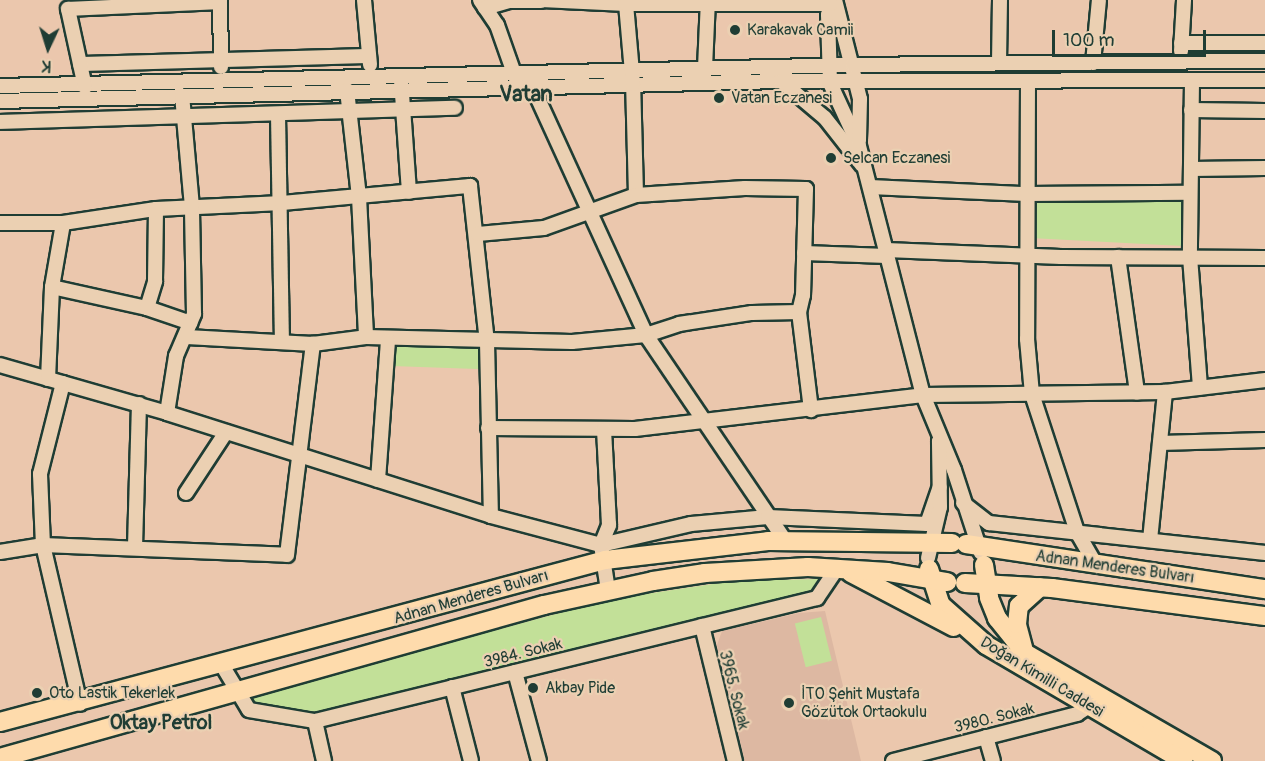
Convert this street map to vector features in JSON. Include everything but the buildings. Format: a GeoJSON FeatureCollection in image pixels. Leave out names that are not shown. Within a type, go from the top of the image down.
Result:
{"type":"FeatureCollection","features":[{"type":"Feature","properties":{"kind":"main road","name":"Adnan Menderes Bulvarı"},"geometry":{"type":"LineString","coordinates":[[0,723],[80,704],[222,665],[602,553],[785,540],[957,562],[1040,587],[1265,616]]}},
{"type":"Feature","properties":{"kind":"main road","name":"Adnan Menderes Bulvarı"},"geometry":{"type":"LineString","coordinates":[[0,758],[52,741],[235,690],[608,590],[705,573],[957,562],[1096,565],[1265,589]]}},
{"type":"Feature","properties":{"kind":"main road","name":"Doğan Kimilli Caddesi"},"geometry":{"type":"LineString","coordinates":[[957,562],[941,605],[986,645],[1212,761]]}},
{"type":"Feature","properties":{"kind":"main road","name":"Doğan Kimilli Caddesi"},"geometry":{"type":"LineString","coordinates":[[957,562],[1000,625],[1025,653],[1184,761]]}},
{"type":"Feature","properties":{"kind":"main road"},"geometry":{"type":"LineString","coordinates":[[838,567],[986,645]]}},
{"type":"Feature","properties":{"kind":"main road"},"geometry":{"type":"LineString","coordinates":[[1025,653],[1017,624],[1019,606],[1040,587]]}},
{"type":"Feature","properties":{"kind":"main road"},"geometry":{"type":"LineString","coordinates":[[30,761],[52,741]]}},
{"type":"Feature","properties":{"kind":"street"},"geometry":{"type":"LineString","coordinates":[[364,0],[372,76]]}},
{"type":"Feature","properties":{"kind":"street"},"geometry":{"type":"LineString","coordinates":[[785,540],[646,335],[497,25],[482,4],[541,0],[832,1]]}},
{"type":"Feature","properties":{"kind":"street"},"geometry":{"type":"LineString","coordinates":[[999,63],[1000,0]]}},
{"type":"Feature","properties":{"kind":"street"},"geometry":{"type":"LineString","coordinates":[[1093,63],[1099,0]]}},
{"type":"Feature","properties":{"kind":"street"},"geometry":{"type":"LineString","coordinates":[[1180,62],[1184,0]]}},
{"type":"Feature","properties":{"kind":"street"},"geometry":{"type":"LineString","coordinates":[[85,87],[67,4],[220,1],[221,79]]}},
{"type":"Feature","properties":{"kind":"street"},"geometry":{"type":"LineString","coordinates":[[705,68],[708,1]]}},
{"type":"Feature","properties":{"kind":"street"},"geometry":{"type":"LineString","coordinates":[[832,1],[857,81],[859,146]]}},
{"type":"Feature","properties":{"kind":"street"},"geometry":{"type":"LineString","coordinates":[[832,1],[828,67],[830,83],[859,146],[923,395],[963,503],[957,562]]}},
{"type":"Feature","properties":{"kind":"street"},"geometry":{"type":"LineString","coordinates":[[625,2],[632,77],[636,195]]}},
{"type":"Feature","properties":{"kind":"street"},"geometry":{"type":"LineString","coordinates":[[1181,43],[1265,43]]}},
{"type":"Feature","properties":{"kind":"street"},"geometry":{"type":"LineString","coordinates":[[80,64],[369,56]]}},
{"type":"Feature","properties":{"kind":"street"},"geometry":{"type":"LineString","coordinates":[[632,77],[705,68],[999,63],[1265,62]]}},
{"type":"Feature","properties":{"kind":"street"},"geometry":{"type":"LineString","coordinates":[[0,86],[85,87],[221,79],[372,76],[401,82]]}},
{"type":"Feature","properties":{"kind":"street"},"geometry":{"type":"LineString","coordinates":[[0,101],[347,90],[401,82],[632,77],[830,83],[857,81],[1265,80]]}},
{"type":"Feature","properties":{"kind":"street"},"geometry":{"type":"LineString","coordinates":[[781,81],[825,118],[865,169]]}},
{"type":"Feature","properties":{"kind":"street"},"geometry":{"type":"LineString","coordinates":[[1028,81],[1026,339],[1032,394],[1077,532],[1096,565]]}},
{"type":"Feature","properties":{"kind":"street"},"geometry":{"type":"LineString","coordinates":[[1191,81],[1190,257],[1200,388]]}},
{"type":"Feature","properties":{"kind":"street"},"geometry":{"type":"LineString","coordinates":[[401,82],[409,192]]}},
{"type":"Feature","properties":{"kind":"street"},"geometry":{"type":"LineString","coordinates":[[347,90],[359,197],[366,338]]}},
{"type":"Feature","properties":{"kind":"street"},"geometry":{"type":"LineString","coordinates":[[168,413],[176,356],[187,337],[191,323],[192,207],[182,95]]}},
{"type":"Feature","properties":{"kind":"street"},"geometry":{"type":"LineString","coordinates":[[0,122],[184,119],[455,108]]}},
{"type":"Feature","properties":{"kind":"street"},"geometry":{"type":"LineString","coordinates":[[1191,110],[1265,111]]}},
{"type":"Feature","properties":{"kind":"street"},"geometry":{"type":"LineString","coordinates":[[278,115],[282,203],[282,342]]}},
{"type":"Feature","properties":{"kind":"street"},"geometry":{"type":"LineString","coordinates":[[1191,169],[1265,168]]}},
{"type":"Feature","properties":{"kind":"street"},"geometry":{"type":"LineString","coordinates":[[0,223],[63,222],[156,209],[282,203],[470,186],[478,234],[487,342],[491,516]]}},
{"type":"Feature","properties":{"kind":"street"},"geometry":{"type":"LineString","coordinates":[[870,187],[1027,194],[1190,193]]}},
{"type":"Feature","properties":{"kind":"street"},"geometry":{"type":"LineString","coordinates":[[478,234],[544,228],[636,195],[745,188],[806,189],[799,312],[811,410]]}},
{"type":"Feature","properties":{"kind":"street"},"geometry":{"type":"LineString","coordinates":[[147,308],[155,280],[156,209]]}},
{"type":"Feature","properties":{"kind":"street"},"geometry":{"type":"LineString","coordinates":[[48,379],[52,287],[63,222]]}},
{"type":"Feature","properties":{"kind":"street"},"geometry":{"type":"LineString","coordinates":[[804,254],[1265,258]]}},
{"type":"Feature","properties":{"kind":"street"},"geometry":{"type":"LineString","coordinates":[[1118,257],[1137,393]]}},
{"type":"Feature","properties":{"kind":"street"},"geometry":{"type":"LineString","coordinates":[[52,287],[147,308],[191,323]]}},
{"type":"Feature","properties":{"kind":"street"},"geometry":{"type":"LineString","coordinates":[[187,337],[313,344],[366,338],[388,341],[572,342],[646,335],[679,324],[752,313],[799,312]]}},
{"type":"Feature","properties":{"kind":"street"},"geometry":{"type":"LineString","coordinates":[[378,480],[388,341]]}},
{"type":"Feature","properties":{"kind":"street"},"geometry":{"type":"LineString","coordinates":[[0,552],[43,545],[287,555],[313,344]]}},
{"type":"Feature","properties":{"kind":"street"},"geometry":{"type":"LineString","coordinates":[[0,365],[168,413],[602,553],[691,524],[768,517],[927,524],[940,487]]}},
{"type":"Feature","properties":{"kind":"street"},"geometry":{"type":"LineString","coordinates":[[488,428],[604,430],[811,410],[923,395],[1165,392],[1265,380]]}},
{"type":"Feature","properties":{"kind":"street"},"geometry":{"type":"LineString","coordinates":[[63,383],[40,474],[43,545],[80,704]]}},
{"type":"Feature","properties":{"kind":"street"},"geometry":{"type":"LineString","coordinates":[[1150,540],[1165,392]]}},
{"type":"Feature","properties":{"kind":"street"},"geometry":{"type":"LineString","coordinates":[[135,547],[139,405]]}},
{"type":"Feature","properties":{"kind":"street"},"geometry":{"type":"LineString","coordinates":[[604,430],[609,525],[602,553],[608,590]]}},
{"type":"Feature","properties":{"kind":"street"},"geometry":{"type":"LineString","coordinates":[[186,493],[226,432]]}},
{"type":"Feature","properties":{"kind":"street"},"geometry":{"type":"LineString","coordinates":[[939,436],[940,487],[957,562]]}},
{"type":"Feature","properties":{"kind":"street"},"geometry":{"type":"LineString","coordinates":[[1160,443],[1265,440]]}},
{"type":"Feature","properties":{"kind":"street"},"geometry":{"type":"LineString","coordinates":[[963,503],[989,523],[1265,554]]}},
{"type":"Feature","properties":{"kind":"street","name":"3984. Sokak"},"geometry":{"type":"LineString","coordinates":[[222,665],[249,710],[315,721],[821,597],[838,567]]}},
{"type":"Feature","properties":{"kind":"street","name":"3965. Sokak"},"geometry":{"type":"LineString","coordinates":[[702,626],[735,761]]}},
{"type":"Feature","properties":{"kind":"street"},"geometry":{"type":"LineString","coordinates":[[515,672],[539,761]]}},
{"type":"Feature","properties":{"kind":"street"},"geometry":{"type":"LineString","coordinates":[[452,687],[471,761]]}},
{"type":"Feature","properties":{"kind":"street","name":"3980. Sokak"},"geometry":{"type":"LineString","coordinates":[[893,761],[986,737],[1095,702]]}},
{"type":"Feature","properties":{"kind":"street"},"geometry":{"type":"LineString","coordinates":[[315,721],[324,761]]}},
{"type":"Feature","properties":{"kind":"street"},"geometry":{"type":"LineString","coordinates":[[986,737],[993,761]]}},
{"type":"Feature","properties":{"kind":"shaded area","name":"İTO Şehit Mustafa Gözütok Ortaokulu"},"geometry":{"type":"Polygon","coordinates":[[[825,611],[861,761],[745,761],[717,645],[722,631],[799,613],[825,611]]]}},
{"type":"Feature","properties":{"kind":"green space"},"geometry":{"type":"Polygon","coordinates":[[[1037,193],[1185,201],[1183,246],[1035,238],[1037,193]]]}},
{"type":"Feature","properties":{"kind":"green space"},"geometry":{"type":"Polygon","coordinates":[[[393,345],[485,348],[484,369],[392,366],[393,345]]]}},
{"type":"Feature","properties":{"kind":"green space"},"geometry":{"type":"Polygon","coordinates":[[[820,579],[815,592],[314,712],[257,704],[249,696],[612,599],[733,581],[820,579]]]}},
{"type":"Feature","properties":{"kind":"green space"},"geometry":{"type":"Polygon","coordinates":[[[821,617],[832,661],[806,667],[795,624],[821,617]]]}},
{"type":"Feature","properties":{"kind":"place","name":"Karakavak Camii"},"geometry":{"type":"Point","coordinates":[735,30]}},
{"type":"Feature","properties":{"kind":"place","name":"Vatan Eczanesi"},"geometry":{"type":"Point","coordinates":[719,98]}},
{"type":"Feature","properties":{"kind":"place","name":"Selcan Eczanesi"},"geometry":{"type":"Point","coordinates":[831,158]}},
{"type":"Feature","properties":{"kind":"place","name":"Akbay Pide"},"geometry":{"type":"Point","coordinates":[533,688]}},
{"type":"Feature","properties":{"kind":"place","name":"Oto Lastik Tekerlek"},"geometry":{"type":"Point","coordinates":[37,693]}},
{"type":"Feature","properties":{"kind":"place","name":"İTO Şehit Mustafa Gözütok Ortaokulu"},"geometry":{"type":"Point","coordinates":[789,703]}},
{"type":"Feature","properties":{"kind":"district","name":"Vatan"},"geometry":{"type":"Point","coordinates":[526,95]}},
{"type":"Feature","properties":{"kind":"district","name":"Oktay Petrol"},"geometry":{"type":"Point","coordinates":[161,722]}}]}
